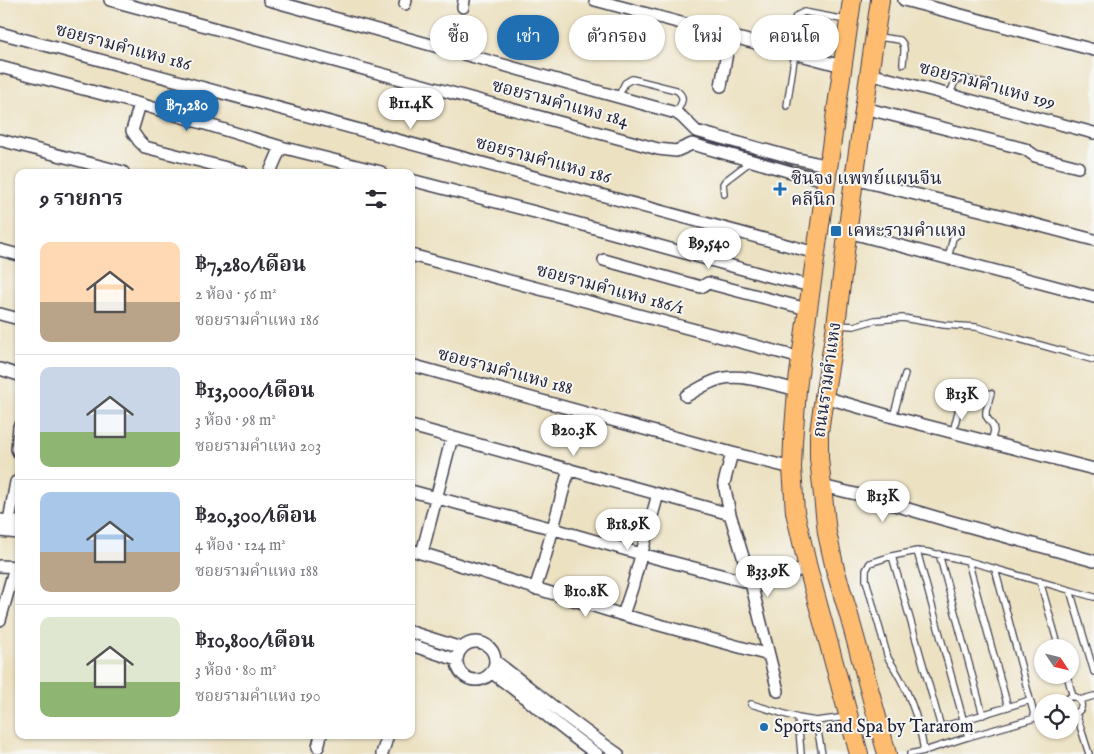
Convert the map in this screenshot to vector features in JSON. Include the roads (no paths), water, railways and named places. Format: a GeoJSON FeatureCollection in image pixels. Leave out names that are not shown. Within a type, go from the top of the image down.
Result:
{"type":"FeatureCollection","features":[{"type":"Feature","properties":{"kind":"main road","name":"ถนนรามคำแหง"},"geometry":{"type":"LineString","coordinates":[[852,0],[801,358],[792,468],[795,512],[808,568],[858,754]]}},
{"type":"Feature","properties":{"kind":"main road","name":"ถนนรามคำแหง"},"geometry":{"type":"LineString","coordinates":[[880,0],[854,179],[836,325],[819,432],[819,458],[827,533],[835,569],[887,754]]}},
{"type":"Feature","properties":{"kind":"street","name":"ซอยรามคำแหง 184"},"geometry":{"type":"LineString","coordinates":[[110,0],[658,149],[676,151],[692,144]]}},
{"type":"Feature","properties":{"kind":"street","name":"ซอยรามคำแหง 184"},"geometry":{"type":"LineString","coordinates":[[269,0],[676,113],[696,131],[759,148],[828,173]]}},
{"type":"Feature","properties":{"kind":"street"},"geometry":{"type":"LineString","coordinates":[[595,0],[675,21]]}},
{"type":"Feature","properties":{"kind":"street"},"geometry":{"type":"LineString","coordinates":[[908,1],[1094,50]]}},
{"type":"Feature","properties":{"kind":"street","name":"ซอยรามคำแหง 186"},"geometry":{"type":"LineString","coordinates":[[0,33],[816,253]]}},
{"type":"Feature","properties":{"kind":"street"},"geometry":{"type":"LineString","coordinates":[[721,86],[726,60]]}},
{"type":"Feature","properties":{"kind":"street"},"geometry":{"type":"LineString","coordinates":[[820,60],[842,66]]}},
{"type":"Feature","properties":{"kind":"street"},"geometry":{"type":"LineString","coordinates":[[0,67],[140,104],[281,147],[368,169]]}},
{"type":"Feature","properties":{"kind":"street","name":"ซอยรามคำแหง 199"},"geometry":{"type":"LineString","coordinates":[[870,74],[1094,133]]}},
{"type":"Feature","properties":{"kind":"street"},"geometry":{"type":"LineString","coordinates":[[140,104],[132,131],[145,147],[230,169]]}},
{"type":"Feature","properties":{"kind":"street"},"geometry":{"type":"LineString","coordinates":[[864,108],[1025,149],[1035,156],[1078,167]]}},
{"type":"Feature","properties":{"kind":"street"},"geometry":{"type":"LineString","coordinates":[[696,131],[692,144],[753,162],[828,173]]}},
{"type":"Feature","properties":{"kind":"street"},"geometry":{"type":"LineString","coordinates":[[0,140],[111,169]]}},
{"type":"Feature","properties":{"kind":"street"},"geometry":{"type":"LineString","coordinates":[[271,169],[281,147]]}},
{"type":"Feature","properties":{"kind":"street"},"geometry":{"type":"LineString","coordinates":[[753,162],[759,148]]}},
{"type":"Feature","properties":{"kind":"street"},"geometry":{"type":"LineString","coordinates":[[854,179],[975,208],[1094,240]]}},
{"type":"Feature","properties":{"kind":"street"},"geometry":{"type":"LineString","coordinates":[[415,181],[811,286]]}},
{"type":"Feature","properties":{"kind":"street"},"geometry":{"type":"LineString","coordinates":[[848,232],[1094,297]]}},
{"type":"Feature","properties":{"kind":"street"},"geometry":{"type":"LineString","coordinates":[[0,250],[15,254]]}},
{"type":"Feature","properties":{"kind":"street","name":"ซอยรามคำแหง 186/1"},"geometry":{"type":"LineString","coordinates":[[415,256],[801,358]]}},
{"type":"Feature","properties":{"kind":"street"},"geometry":{"type":"LineString","coordinates":[[604,260],[701,287],[708,283],[808,309]]}},
{"type":"Feature","properties":{"kind":"street"},"geometry":{"type":"LineString","coordinates":[[0,314],[15,318]]}},
{"type":"Feature","properties":{"kind":"street","name":"ซอยรามคำแหง 188"},"geometry":{"type":"LineString","coordinates":[[415,366],[792,468]]}},
{"type":"Feature","properties":{"kind":"street"},"geometry":{"type":"LineString","coordinates":[[0,370],[15,374]]}},
{"type":"Feature","properties":{"kind":"street"},"geometry":{"type":"LineString","coordinates":[[686,396],[721,379],[734,378],[750,379],[797,390]]}},
{"type":"Feature","properties":{"kind":"street"},"geometry":{"type":"LineString","coordinates":[[824,397],[893,417],[1094,469]]}},
{"type":"Feature","properties":{"kind":"street"},"geometry":{"type":"LineString","coordinates":[[415,427],[730,514]]}},
{"type":"Feature","properties":{"kind":"street"},"geometry":{"type":"LineString","coordinates":[[452,437],[436,498],[417,551],[623,615],[769,656]]}},
{"type":"Feature","properties":{"kind":"street"},"geometry":{"type":"LineString","coordinates":[[732,453],[724,486],[778,691]]}},
{"type":"Feature","properties":{"kind":"street"},"geometry":{"type":"LineString","coordinates":[[535,588],[554,529],[569,469]]}},
{"type":"Feature","properties":{"kind":"street"},"geometry":{"type":"LineString","coordinates":[[9,521],[15,488]]}},
{"type":"Feature","properties":{"kind":"street"},"geometry":{"type":"LineString","coordinates":[[822,490],[942,519],[1094,561]]}},
{"type":"Feature","properties":{"kind":"street"},"geometry":{"type":"LineString","coordinates":[[415,493],[751,583],[808,568]]}},
{"type":"Feature","properties":{"kind":"street"},"geometry":{"type":"LineString","coordinates":[[623,615],[658,494]]}},
{"type":"Feature","properties":{"kind":"street"},"geometry":{"type":"LineString","coordinates":[[864,500],[950,529]]}},
{"type":"Feature","properties":{"kind":"street"},"geometry":{"type":"LineString","coordinates":[[0,531],[15,533]]}},
{"type":"Feature","properties":{"kind":"street"},"geometry":{"type":"LineString","coordinates":[[0,566],[15,567]]}},
{"type":"Feature","properties":{"kind":"street"},"geometry":{"type":"LineString","coordinates":[[0,620],[15,573]]}},
{"type":"Feature","properties":{"kind":"street"},"geometry":{"type":"LineString","coordinates":[[415,633],[461,648]]}},
{"type":"Feature","properties":{"kind":"street"},"geometry":{"type":"LineString","coordinates":[[477,641],[483,642],[492,650],[495,666],[492,673],[484,678],[479,680],[470,679],[462,674],[457,665],[457,660],[458,654],[465,644],[477,641]]}},
{"type":"Feature","properties":{"kind":"street"},"geometry":{"type":"LineString","coordinates":[[415,649],[457,660]]}},
{"type":"Feature","properties":{"kind":"street"},"geometry":{"type":"LineString","coordinates":[[495,661],[540,694],[559,718],[596,754]]}},
{"type":"Feature","properties":{"kind":"street"},"geometry":{"type":"LineString","coordinates":[[492,673],[525,697],[618,754]]}},
{"type":"Feature","properties":{"kind":"street"},"geometry":{"type":"LineString","coordinates":[[318,747],[320,739]]}},
{"type":"Feature","properties":{"kind":"street"},"geometry":{"type":"LineString","coordinates":[[382,754],[387,739]]}},
{"type":"Feature","properties":{"kind":"lane"},"geometry":{"type":"LineString","coordinates":[[845,42],[800,36],[792,30],[792,23],[796,16],[804,12],[848,20]]}},
{"type":"Feature","properties":{"kind":"lane"},"geometry":{"type":"LineString","coordinates":[[875,36],[903,42],[902,64]]}},
{"type":"Feature","properties":{"kind":"lane"},"geometry":{"type":"LineString","coordinates":[[787,106],[794,60]]}},
{"type":"Feature","properties":{"kind":"lane"},"geometry":{"type":"LineString","coordinates":[[950,94],[955,81],[962,78],[986,84]]}},
{"type":"Feature","properties":{"kind":"lane"},"geometry":{"type":"LineString","coordinates":[[618,97],[625,83],[632,79],[676,90],[682,95],[682,100],[676,113]]}},
{"type":"Feature","properties":{"kind":"lane"},"geometry":{"type":"LineString","coordinates":[[724,194],[723,184],[753,162]]}},
{"type":"Feature","properties":{"kind":"lane"},"geometry":{"type":"LineString","coordinates":[[948,258],[953,238],[962,231]]}},
{"type":"Feature","properties":{"kind":"lane"},"geometry":{"type":"LineString","coordinates":[[836,325],[854,326],[875,320],[903,318],[944,325],[976,327],[1094,360]]}},
{"type":"Feature","properties":{"kind":"lane"},"geometry":{"type":"LineString","coordinates":[[893,417],[905,374]]}},
{"type":"Feature","properties":{"kind":"lane"},"geometry":{"type":"LineString","coordinates":[[991,393],[986,416],[994,431],[991,442]]}},
{"type":"Feature","properties":{"kind":"lane"},"geometry":{"type":"LineString","coordinates":[[953,432],[959,408]]}},
{"type":"Feature","properties":{"kind":"lane"},"geometry":{"type":"LineString","coordinates":[[917,551],[968,737]]}},
{"type":"Feature","properties":{"kind":"lane"},"geometry":{"type":"LineString","coordinates":[[924,751],[922,733],[907,694],[895,668],[888,658],[866,580],[866,570],[870,564],[892,556],[917,551],[939,554],[1094,597]]}},
{"type":"Feature","properties":{"kind":"lane"},"geometry":{"type":"LineString","coordinates":[[939,554],[983,715]]}},
{"type":"Feature","properties":{"kind":"lane"},"geometry":{"type":"LineString","coordinates":[[892,556],[940,727]]}},
{"type":"Feature","properties":{"kind":"lane"},"geometry":{"type":"LineString","coordinates":[[968,561],[1008,708]]}},
{"type":"Feature","properties":{"kind":"lane"},"geometry":{"type":"LineString","coordinates":[[995,569],[1034,714]]}},
{"type":"Feature","properties":{"kind":"lane"},"geometry":{"type":"LineString","coordinates":[[1040,581],[1056,639]]}},
{"type":"Feature","properties":{"kind":"lane"},"geometry":{"type":"LineString","coordinates":[[1070,590],[1094,672]]}},
{"type":"Feature","properties":{"kind":"lane"},"geometry":{"type":"LineString","coordinates":[[1079,709],[1081,708],[1080,700],[1094,696]]}},
{"type":"Feature","properties":{"kind":"lane"},"geometry":{"type":"LineString","coordinates":[[922,733],[1030,700]]}},
{"type":"Feature","properties":{"kind":"lane"},"geometry":{"type":"LineString","coordinates":[[751,704],[798,718],[816,721],[848,717]]}},
{"type":"Feature","properties":{"kind":"lane"},"geometry":{"type":"LineString","coordinates":[[798,718],[801,754]]}},
{"type":"Feature","properties":{"kind":"lane"},"geometry":{"type":"LineString","coordinates":[[910,754],[1034,718]]}},
{"type":"Feature","properties":{"kind":"lane"},"geometry":{"type":"LineString","coordinates":[[816,721],[822,754]]}},
{"type":"Feature","properties":{"kind":"lane"},"geometry":{"type":"LineString","coordinates":[[1079,728],[1089,754]]}},
{"type":"Feature","properties":{"kind":"lane"},"geometry":{"type":"LineString","coordinates":[[940,746],[942,754]]}},
{"type":"Feature","properties":{"kind":"place","name":"ซินจง แพทย์แผนจีน คลีนิก"},"geometry":{"type":"Point","coordinates":[780,189]}},
{"type":"Feature","properties":{"kind":"place","name":"เคหะรามคำแหง"},"geometry":{"type":"Point","coordinates":[836,231]}},
{"type":"Feature","properties":{"kind":"place","name":"Sports and Spa by Tararom"},"geometry":{"type":"Point","coordinates":[764,727]}}]}
